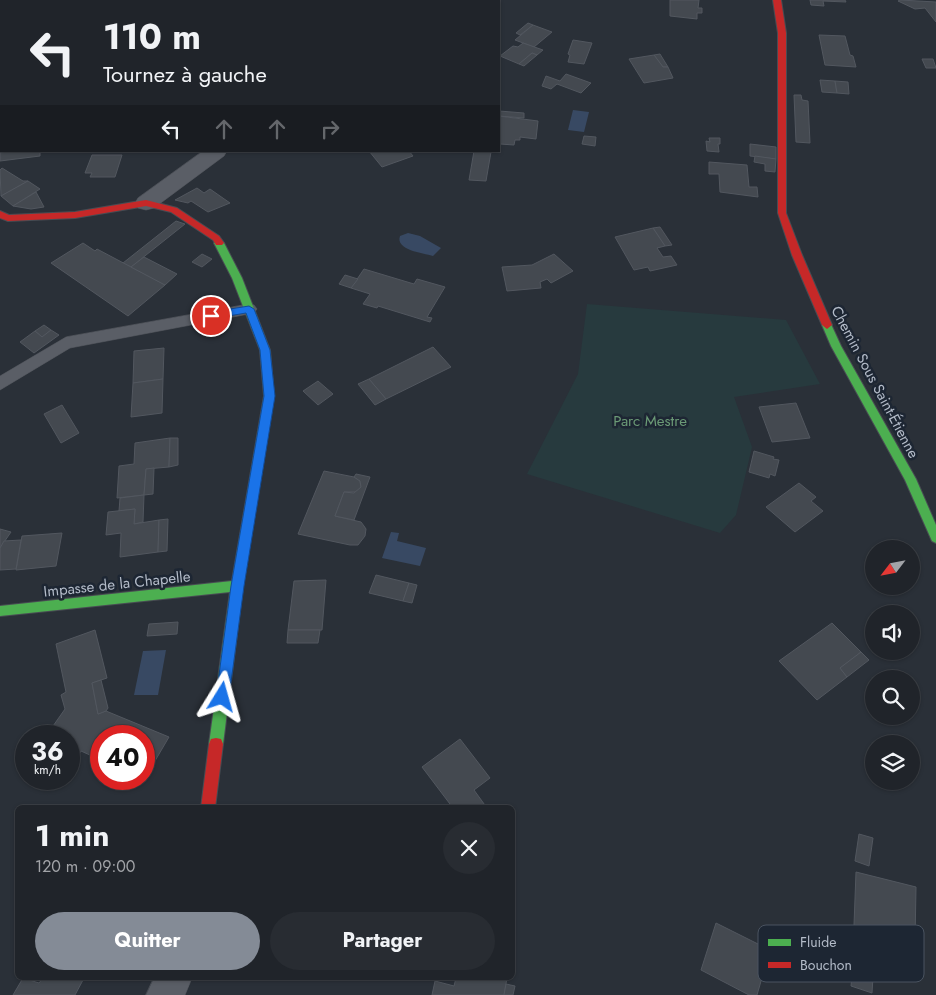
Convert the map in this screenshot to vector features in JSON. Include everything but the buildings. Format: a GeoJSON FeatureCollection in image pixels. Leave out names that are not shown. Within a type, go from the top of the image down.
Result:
{"type":"FeatureCollection","features":[{"type":"Feature","properties":{"kind":"street","name":"Chemin Sous Saint-Étienne"},"geometry":{"type":"LineString","coordinates":[[777,0],[782,33],[782,213],[797,256],[836,346],[910,479],[936,538]]}},
{"type":"Feature","properties":{"kind":"street"},"geometry":{"type":"LineString","coordinates":[[146,203],[216,152]]}},
{"type":"Feature","properties":{"kind":"street"},"geometry":{"type":"LineString","coordinates":[[0,214],[8,218],[75,214],[146,203],[174,210],[216,238],[237,278],[265,350],[269,396],[238,586],[208,805]]}},
{"type":"Feature","properties":{"kind":"street","name":"Impasse de la Chapelle"},"geometry":{"type":"LineString","coordinates":[[0,611],[238,586]]}},
{"type":"Feature","properties":{"kind":"street"},"geometry":{"type":"LineString","coordinates":[[165,995],[173,980]]}},
{"type":"Feature","properties":{"kind":"lane"},"geometry":{"type":"LineString","coordinates":[[0,384],[66,343],[249,309]]}},
{"type":"Feature","properties":{"kind":"green space","name":"Parc Mestre"},"geometry":{"type":"Polygon","coordinates":[[[587,304],[786,320],[820,384],[734,397],[752,447],[736,515],[720,533],[527,474],[578,374],[587,304]]]}},
{"type":"Feature","properties":{"kind":"water"},"geometry":{"type":"Polygon","coordinates":[[[573,110],[589,112],[584,132],[568,130],[573,110]]]}},
{"type":"Feature","properties":{"kind":"water"},"geometry":{"type":"Polygon","coordinates":[[[408,233],[420,236],[441,248],[433,256],[406,248],[400,241],[400,236],[408,233]]]}},
{"type":"Feature","properties":{"kind":"water"},"geometry":{"type":"Polygon","coordinates":[[[391,532],[399,533],[397,541],[426,548],[420,566],[382,558],[391,532]]]}},
{"type":"Feature","properties":{"kind":"water"},"geometry":{"type":"Polygon","coordinates":[[[166,650],[158,695],[134,695],[143,651],[166,650]]]}},
{"type":"Feature","properties":{"kind":"traffic: fast"},"geometry":{"type":"LineString","coordinates":[[216,744],[237,586],[269,396],[265,350],[237,278],[219,243]]}},
{"type":"Feature","properties":{"kind":"traffic: fast"},"geometry":{"type":"LineString","coordinates":[[827,325],[836,346],[910,479],[936,538]]}},
{"type":"Feature","properties":{"kind":"traffic: fast"},"geometry":{"type":"LineString","coordinates":[[0,611],[237,586]]}},
{"type":"Feature","properties":{"kind":"traffic: jam"},"geometry":{"type":"LineString","coordinates":[[777,0],[782,33],[782,213],[797,255],[827,325]]}},
{"type":"Feature","properties":{"kind":"traffic: jam"},"geometry":{"type":"LineString","coordinates":[[0,214],[8,218],[75,215],[146,203],[174,210],[216,238],[219,243]]}},
{"type":"Feature","properties":{"kind":"traffic: jam"},"geometry":{"type":"LineString","coordinates":[[208,805],[216,744]]}},
{"type":"Feature","properties":{"kind":"route"},"geometry":{"type":"LineString","coordinates":[[211,316],[249,309],[265,350],[269,396],[222,697]]}}]}
